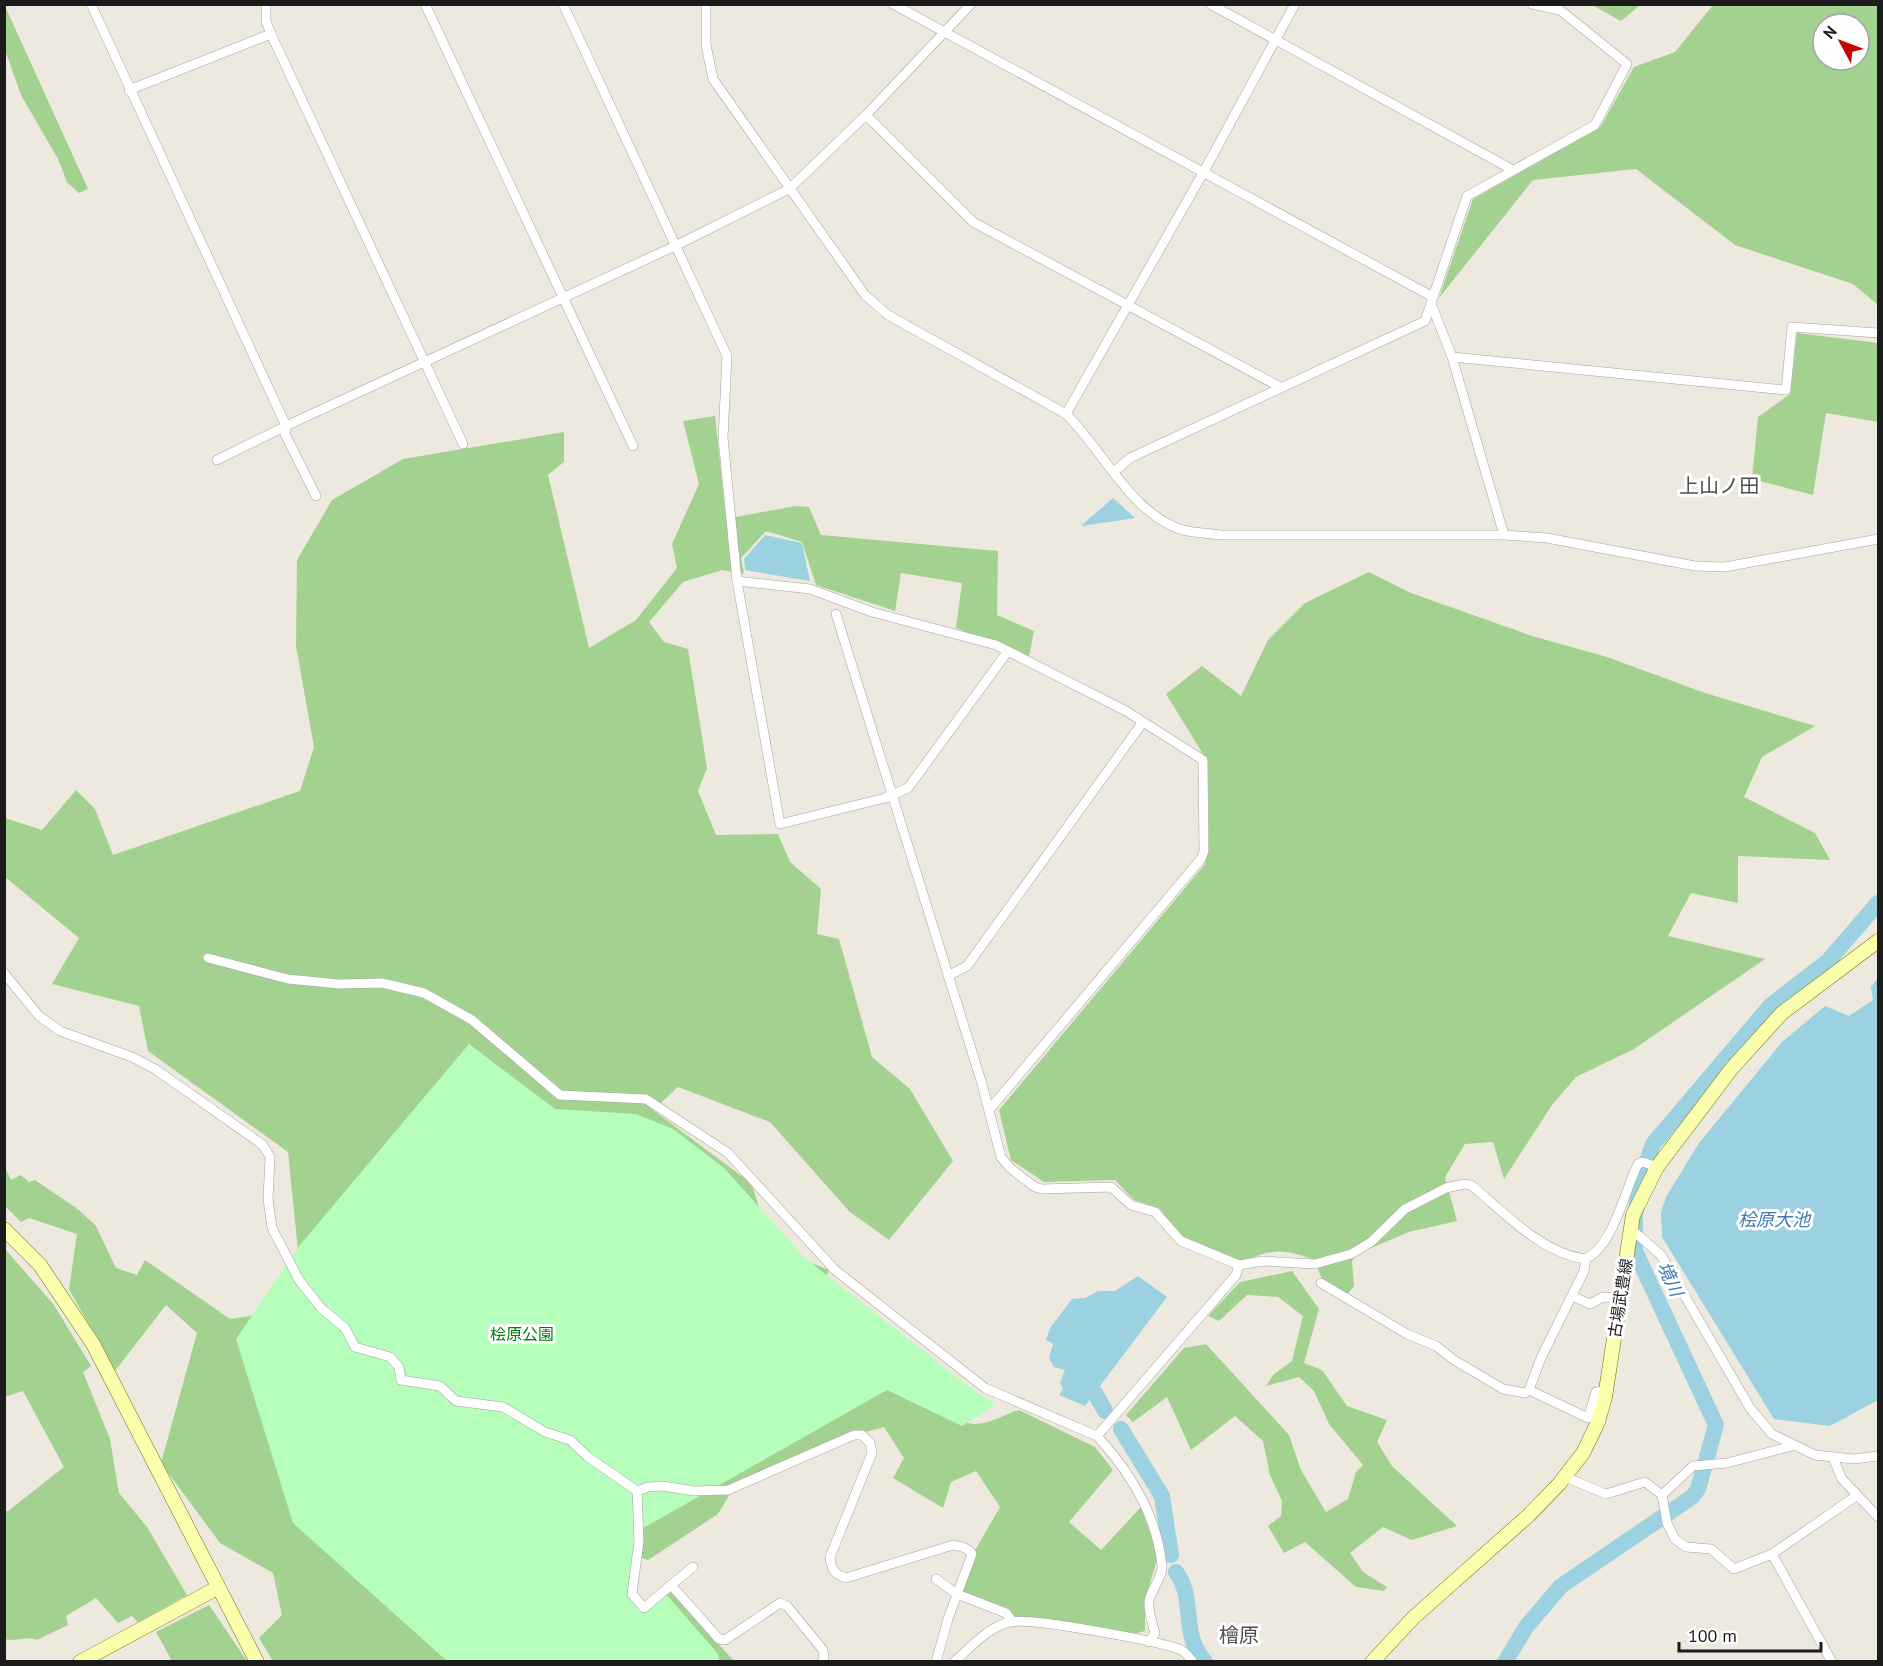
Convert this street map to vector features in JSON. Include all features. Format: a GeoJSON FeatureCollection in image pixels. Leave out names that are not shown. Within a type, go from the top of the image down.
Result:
{"type":"FeatureCollection","features":[{"type":"Feature","properties":{"kind":"main road","name":"古場武豊線"},"geometry":{"type":"LineString","coordinates":[[1372,1662],[1413,1618],[1529,1515],[1565,1477],[1583,1453],[1598,1422],[1605,1391],[1632,1215],[1657,1167],[1732,1068],[1782,1013],[1878,941]]}},
{"type":"Feature","properties":{"kind":"main road"},"geometry":{"type":"LineString","coordinates":[[4,1229],[40,1265],[93,1344],[257,1662]]}},
{"type":"Feature","properties":{"kind":"main road"},"geometry":{"type":"LineString","coordinates":[[80,1662],[217,1588]]}},
{"type":"Feature","properties":{"kind":"street"},"geometry":{"type":"LineString","coordinates":[[91,4],[286,426],[285,434],[316,496]]}},
{"type":"Feature","properties":{"kind":"street"},"geometry":{"type":"LineString","coordinates":[[266,4],[266,21],[271,34],[463,444]]}},
{"type":"Feature","properties":{"kind":"street"},"geometry":{"type":"LineString","coordinates":[[425,4],[633,446]]}},
{"type":"Feature","properties":{"kind":"street"},"geometry":{"type":"LineString","coordinates":[[562,4],[727,356],[723,438],[737,581],[780,824],[892,795],[908,788],[1008,651]]}},
{"type":"Feature","properties":{"kind":"street"},"geometry":{"type":"LineString","coordinates":[[706,4],[706,45],[713,80],[864,294],[888,315],[1066,414],[1084,431],[1134,497],[1155,516],[1185,530],[1220,535],[1504,535],[1547,538],[1695,566],[1725,567],[1878,539]]}},
{"type":"Feature","properties":{"kind":"street"},"geometry":{"type":"LineString","coordinates":[[893,4],[1432,301],[1452,357],[1504,535]]}},
{"type":"Feature","properties":{"kind":"street"},"geometry":{"type":"LineString","coordinates":[[217,460],[675,246],[789,189],[866,115],[971,4]]}},
{"type":"Feature","properties":{"kind":"street"},"geometry":{"type":"LineString","coordinates":[[1210,4],[1513,170]]}},
{"type":"Feature","properties":{"kind":"street"},"geometry":{"type":"LineString","coordinates":[[1066,414],[1203,173],[1295,4]]}},
{"type":"Feature","properties":{"kind":"street"},"geometry":{"type":"LineString","coordinates":[[1115,471],[1130,458],[1425,321],[1467,196],[1595,125],[1627,64],[1560,10],[1532,4]]}},
{"type":"Feature","properties":{"kind":"street"},"geometry":{"type":"LineString","coordinates":[[129,90],[271,34]]}},
{"type":"Feature","properties":{"kind":"street"},"geometry":{"type":"LineString","coordinates":[[866,115],[974,222],[1280,387]]}},
{"type":"Feature","properties":{"kind":"street"},"geometry":{"type":"LineString","coordinates":[[1452,357],[1786,390],[1792,327],[1878,333]]}},
{"type":"Feature","properties":{"kind":"street"},"geometry":{"type":"LineString","coordinates":[[737,581],[810,589],[872,612],[996,645],[1143,722],[1203,760],[1203,851],[1201,859],[989,1110]]}},
{"type":"Feature","properties":{"kind":"street"},"geometry":{"type":"LineString","coordinates":[[836,614],[989,1110],[1001,1157],[1010,1168],[1035,1187],[1111,1187],[1131,1204],[1155,1212],[1181,1241],[1239,1265],[1263,1261],[1315,1264],[1351,1254],[1371,1242],[1405,1209],[1432,1194],[1464,1184],[1471,1185],[1526,1230],[1572,1257],[1586,1258]]}},
{"type":"Feature","properties":{"kind":"street"},"geometry":{"type":"LineString","coordinates":[[948,976],[967,966],[1143,722]]}},
{"type":"Feature","properties":{"kind":"street"},"geometry":{"type":"LineString","coordinates":[[208,958],[288,979],[339,984],[382,983],[424,993],[472,1020],[560,1095],[646,1099],[728,1154],[835,1270],[985,1388],[1096,1436],[1134,1482],[1145,1501],[1154,1530],[1162,1568],[1149,1602],[1155,1633],[1149,1642]]}},
{"type":"Feature","properties":{"kind":"street"},"geometry":{"type":"LineString","coordinates":[[4,973],[39,1016],[60,1031],[112,1049],[154,1069],[263,1145],[270,1157],[268,1199],[272,1228],[299,1280],[321,1308],[345,1328],[358,1349],[390,1357],[399,1367],[399,1376],[405,1382],[440,1386],[456,1401],[503,1407],[545,1432],[570,1440],[588,1458],[637,1491],[663,1486],[694,1491],[728,1490],[854,1435],[862,1435],[870,1443],[872,1453],[830,1557],[833,1571],[846,1578],[854,1577],[942,1548],[959,1545],[972,1554],[957,1594],[938,1660],[958,1658],[990,1631],[1012,1621],[1024,1620],[1182,1650],[1193,1662]]}},
{"type":"Feature","properties":{"kind":"street"},"geometry":{"type":"LineString","coordinates":[[1321,1283],[1407,1334],[1436,1346],[1454,1360],[1503,1389],[1525,1393],[1529,1390],[1541,1358],[1584,1271],[1586,1258],[1597,1249],[1619,1216],[1638,1164],[1643,1162],[1657,1167]]}},
{"type":"Feature","properties":{"kind":"street"},"geometry":{"type":"LineString","coordinates":[[1631,1229],[1661,1255],[1757,1417],[1772,1434],[1815,1455],[1854,1459],[1878,1456]]}},
{"type":"Feature","properties":{"kind":"street"},"geometry":{"type":"LineString","coordinates":[[1096,1436],[1236,1275],[1239,1265]]}},
{"type":"Feature","properties":{"kind":"street"},"geometry":{"type":"LineString","coordinates":[[1572,1296],[1590,1305],[1603,1297],[1620,1298]]}},
{"type":"Feature","properties":{"kind":"street"},"geometry":{"type":"LineString","coordinates":[[1529,1390],[1588,1418],[1596,1392],[1605,1391]]}},
{"type":"Feature","properties":{"kind":"street"},"geometry":{"type":"LineString","coordinates":[[1662,1495],[1693,1466],[1727,1463],[1794,1445]]}},
{"type":"Feature","properties":{"kind":"street"},"geometry":{"type":"LineString","coordinates":[[1833,1458],[1842,1479],[1878,1517]]}},
{"type":"Feature","properties":{"kind":"street"},"geometry":{"type":"LineString","coordinates":[[1565,1477],[1606,1494],[1645,1482],[1662,1495],[1667,1524],[1675,1539],[1686,1547],[1711,1549],[1734,1569],[1772,1554],[1856,1496]]}},
{"type":"Feature","properties":{"kind":"street"},"geometry":{"type":"LineString","coordinates":[[637,1491],[639,1541],[632,1594],[644,1608],[693,1567]]}},
{"type":"Feature","properties":{"kind":"street"},"geometry":{"type":"LineString","coordinates":[[1772,1554],[1832,1662]]}},
{"type":"Feature","properties":{"kind":"street"},"geometry":{"type":"LineString","coordinates":[[936,1579],[957,1594],[998,1609],[1012,1621]]}},
{"type":"Feature","properties":{"kind":"street"},"geometry":{"type":"LineString","coordinates":[[671,1585],[722,1641],[774,1604],[780,1603],[787,1606],[823,1650],[825,1654],[822,1662]]}},
{"type":"Feature","properties":{"kind":"green space"},"geometry":{"type":"Polygon","coordinates":[[[1592,5],[1640,5],[1621,21],[1592,5]]]}},
{"type":"Feature","properties":{"kind":"green space"},"geometry":{"type":"Polygon","coordinates":[[[1713,5],[1878,5],[1878,305],[1853,284],[1735,245],[1636,169],[1533,180],[1439,298],[1473,199],[1601,126],[1634,67],[1675,52],[1713,5]]]}},
{"type":"Feature","properties":{"kind":"green space"},"geometry":{"type":"Polygon","coordinates":[[[5,6],[88,189],[79,193],[67,182],[58,159],[21,95],[5,50],[5,6]]]}},
{"type":"Feature","properties":{"kind":"green space"},"geometry":{"type":"Polygon","coordinates":[[[1797,333],[1878,343],[1878,422],[1826,413],[1813,495],[1752,479],[1758,417],[1790,394],[1797,333]]]}},
{"type":"Feature","properties":{"kind":"green space"},"geometry":{"type":"Polygon","coordinates":[[[715,416],[726,519],[795,506],[809,507],[821,535],[998,551],[997,615],[1034,631],[1029,657],[956,628],[962,583],[901,573],[895,611],[816,585],[802,542],[766,531],[741,558],[744,574],[722,570],[683,582],[649,622],[664,642],[688,649],[707,768],[698,791],[716,835],[778,834],[790,862],[821,889],[817,934],[839,939],[872,1057],[910,1089],[953,1161],[889,1240],[849,1211],[770,1122],[678,1087],[653,1110],[751,1183],[773,1248],[829,1270],[819,1295],[892,1370],[938,1408],[958,1419],[974,1424],[991,1421],[1019,1410],[1095,1447],[1113,1470],[1069,1522],[1101,1550],[1141,1507],[1158,1556],[1145,1600],[1145,1631],[1126,1636],[1011,1619],[954,1587],[1000,1507],[976,1471],[951,1482],[943,1508],[893,1478],[904,1458],[884,1427],[836,1440],[736,1484],[718,1514],[648,1560],[634,1555],[628,1595],[643,1611],[671,1592],[734,1661],[273,1661],[259,1638],[282,1615],[273,1573],[220,1543],[161,1463],[197,1333],[166,1305],[115,1371],[69,1289],[77,1234],[29,1218],[21,1222],[5,1206],[4,1165],[11,1180],[21,1175],[29,1182],[35,1180],[79,1210],[96,1226],[116,1268],[137,1275],[145,1260],[230,1319],[262,1314],[299,1261],[288,1152],[148,1051],[139,1006],[52,984],[79,938],[5,877],[5,818],[42,830],[76,790],[95,809],[113,855],[300,791],[314,747],[296,646],[297,560],[332,500],[403,459],[564,432],[564,462],[548,475],[589,648],[636,620],[677,568],[672,544],[699,484],[683,421],[715,416]]]}},
{"type":"Feature","properties":{"kind":"green space"},"geometry":{"type":"Polygon","coordinates":[[[1369,572],[1411,593],[1532,636],[1607,657],[1705,693],[1815,726],[1762,757],[1744,797],[1815,833],[1830,860],[1738,856],[1738,903],[1691,893],[1668,936],[1765,959],[1634,1049],[1576,1077],[1552,1105],[1504,1179],[1493,1142],[1465,1144],[1445,1177],[1457,1221],[1409,1232],[1357,1254],[1352,1261],[1354,1286],[1348,1294],[1322,1280],[1315,1260],[1286,1252],[1271,1252],[1242,1262],[1184,1239],[1159,1208],[1134,1200],[1115,1180],[1044,1182],[1011,1160],[999,1110],[1205,864],[1209,843],[1208,762],[1166,694],[1202,666],[1241,696],[1268,640],[1305,603],[1369,572]]]}},
{"type":"Feature","properties":{"kind":"green space","name":"桧原公園"},"geometry":{"type":"Polygon","coordinates":[[[469,1044],[555,1109],[636,1114],[673,1129],[724,1168],[806,1259],[968,1386],[996,1405],[962,1426],[887,1390],[638,1531],[632,1594],[644,1608],[665,1593],[718,1654],[720,1661],[447,1661],[293,1523],[236,1339],[300,1245],[469,1044]]]}},
{"type":"Feature","properties":{"kind":"green space"},"geometry":{"type":"Polygon","coordinates":[[[5,1249],[54,1305],[91,1366],[83,1372],[110,1439],[119,1493],[147,1527],[187,1595],[138,1622],[132,1616],[118,1623],[96,1598],[66,1616],[68,1625],[37,1640],[5,1639],[5,1511],[64,1467],[23,1391],[5,1397],[5,1249]]]}},
{"type":"Feature","properties":{"kind":"green space"},"geometry":{"type":"Polygon","coordinates":[[[1292,1271],[1319,1309],[1304,1363],[1322,1370],[1347,1406],[1387,1420],[1377,1442],[1392,1466],[1457,1526],[1412,1540],[1383,1527],[1350,1553],[1363,1572],[1387,1587],[1384,1591],[1356,1587],[1305,1542],[1284,1553],[1268,1526],[1281,1516],[1282,1501],[1270,1475],[1263,1441],[1235,1416],[1191,1450],[1167,1397],[1133,1422],[1126,1415],[1184,1348],[1206,1344],[1289,1435],[1301,1470],[1326,1512],[1348,1499],[1356,1472],[1363,1465],[1329,1424],[1314,1391],[1299,1377],[1266,1386],[1273,1375],[1292,1361],[1303,1316],[1278,1297],[1247,1295],[1219,1321],[1208,1316],[1240,1282],[1292,1271]]]}},
{"type":"Feature","properties":{"kind":"green space"},"geometry":{"type":"Polygon","coordinates":[[[209,1605],[247,1661],[172,1661],[156,1632],[209,1605]]]}},
{"type":"Feature","properties":{"kind":"water"},"geometry":{"type":"Polygon","coordinates":[[[1113,498],[1135,518],[1082,526],[1083,524],[1113,498]]]}},
{"type":"Feature","properties":{"kind":"water"},"geometry":{"type":"Polygon","coordinates":[[[765,535],[802,543],[810,581],[745,570],[744,559],[765,535]]]}},
{"type":"Feature","properties":{"kind":"water","name":"桧原大池"},"geometry":{"type":"Polygon","coordinates":[[[1878,978],[1878,1400],[1830,1426],[1774,1419],[1662,1237],[1661,1213],[1666,1197],[1699,1143],[1782,1042],[1825,1006],[1849,1016],[1873,1000],[1871,987],[1878,978]]]}},
{"type":"Feature","properties":{"kind":"water"},"geometry":{"type":"Polygon","coordinates":[[[1138,1276],[1167,1297],[1085,1406],[1059,1395],[1063,1389],[1060,1383],[1065,1370],[1054,1367],[1049,1358],[1053,1344],[1046,1340],[1050,1328],[1072,1299],[1085,1298],[1098,1291],[1115,1291],[1138,1276]]]}},
{"type":"Feature","properties":{"kind":"waterway","name":"境川"},"geometry":{"type":"LineString","coordinates":[[1505,1662],[1526,1627],[1561,1586],[1692,1497],[1698,1489],[1716,1425],[1635,1251],[1635,1215],[1642,1176],[1653,1144],[1771,1005],[1828,961],[1878,903]]}},
{"type":"Feature","properties":{"kind":"waterway"},"geometry":{"type":"LineString","coordinates":[[1095,1393],[1105,1411]]}},
{"type":"Feature","properties":{"kind":"waterway"},"geometry":{"type":"LineString","coordinates":[[1121,1429],[1162,1496],[1171,1555]]}},
{"type":"Feature","properties":{"kind":"waterway"},"geometry":{"type":"LineString","coordinates":[[1176,1572],[1186,1594],[1192,1639],[1205,1662]]}},
{"type":"Feature","properties":{"kind":"district","name":"上山ノ田"},"geometry":{"type":"Point","coordinates":[1719,486]}},
{"type":"Feature","properties":{"kind":"district","name":"檜原"},"geometry":{"type":"Point","coordinates":[1239,1635]}}]}
